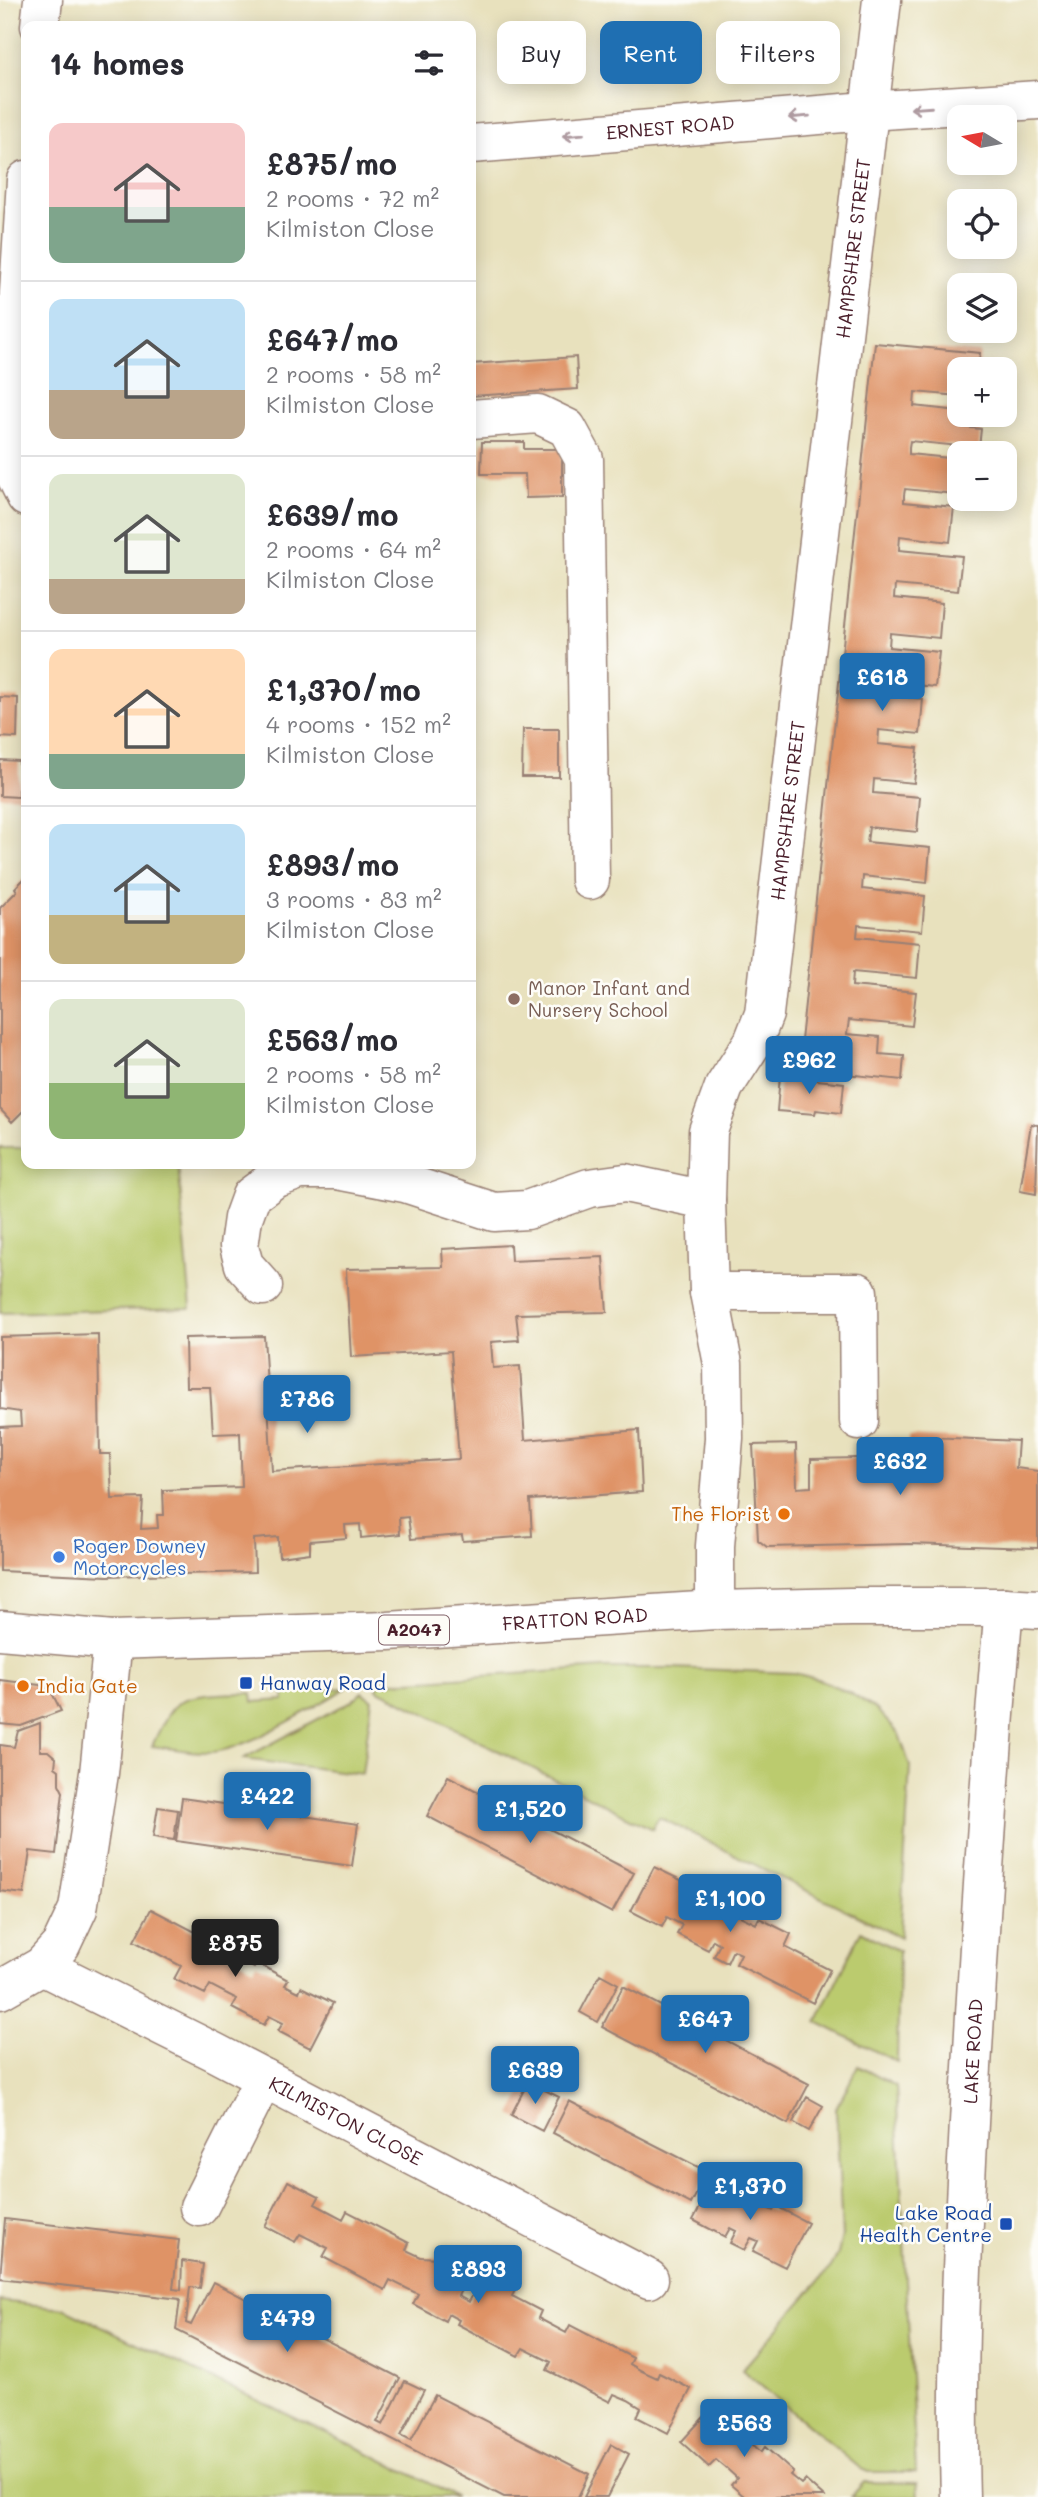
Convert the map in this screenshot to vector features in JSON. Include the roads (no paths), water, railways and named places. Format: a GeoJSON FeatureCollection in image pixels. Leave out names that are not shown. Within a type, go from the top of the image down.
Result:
{"type":"FeatureCollection","features":[{"type":"Feature","properties":{"kind":"street"},"geometry":{"type":"LineString","coordinates":[[41,21],[43,0]]}},
{"type":"Feature","properties":{"kind":"street","name":"HAMPSHIRE STREET"},"geometry":{"type":"LineString","coordinates":[[715,1611],[715,1546],[724,1426],[723,1364],[709,1293],[706,1200],[708,1131],[724,1087],[753,1042],[764,1014],[882,0]]}},
{"type":"Feature","properties":{"kind":"street","name":"ERNEST ROAD"},"geometry":{"type":"LineString","coordinates":[[476,144],[867,111],[1038,100]]}},
{"type":"Feature","properties":{"kind":"street"},"geometry":{"type":"LineString","coordinates":[[0,182],[21,180]]}},
{"type":"Feature","properties":{"kind":"street"},"geometry":{"type":"LineString","coordinates":[[21,260],[10,437],[12,468],[21,487]]}},
{"type":"Feature","properties":{"kind":"street"},"geometry":{"type":"LineString","coordinates":[[476,419],[538,414],[567,428],[584,459],[590,880]]}},
{"type":"Feature","properties":{"kind":"street"},"geometry":{"type":"LineString","coordinates":[[263,1286],[244,1265],[239,1246],[243,1218],[251,1196],[274,1180],[300,1170],[337,1170],[405,1183],[494,1212],[527,1210],[589,1188],[625,1183],[706,1200]]}},
{"type":"Feature","properties":{"kind":"street"},"geometry":{"type":"LineString","coordinates":[[709,1293],[858,1292],[859,1421]]}},
{"type":"Feature","properties":{"kind":"street","name":"FRATTON ROAD"},"geometry":{"type":"LineString","coordinates":[[113,1640],[388,1631],[715,1611],[851,1607],[1021,1608]]}},
{"type":"Feature","properties":{"kind":"street","name":"LAKE ROAD"},"geometry":{"type":"LineString","coordinates":[[960,2497],[959,2334],[989,1780],[1021,1608]]}},
{"type":"Feature","properties":{"kind":"street","name":"A2047"},"geometry":{"type":"LineString","coordinates":[[0,1630],[113,1640]]}},
{"type":"Feature","properties":{"kind":"street"},"geometry":{"type":"LineString","coordinates":[[0,1990],[42,1966],[61,1945],[78,1909],[99,1773],[113,1640]]}},
{"type":"Feature","properties":{"kind":"street","name":"KILMISTON CLOSE"},"geometry":{"type":"LineString","coordinates":[[42,1966],[264,2078],[649,2279]]}},
{"type":"Feature","properties":{"kind":"street"},"geometry":{"type":"LineString","coordinates":[[199,2207],[264,2078]]}},
{"type":"Feature","properties":{"kind":"place","name":"Manor Infant and Nursery School"},"geometry":{"type":"Point","coordinates":[514,999]}},
{"type":"Feature","properties":{"kind":"place","name":"The Florist"},"geometry":{"type":"Point","coordinates":[784,1514]}},
{"type":"Feature","properties":{"kind":"place","name":"Roger Downey Motorcycles"},"geometry":{"type":"Point","coordinates":[59,1557]}},
{"type":"Feature","properties":{"kind":"place","name":"Hanway Road"},"geometry":{"type":"Point","coordinates":[246,1683]}},
{"type":"Feature","properties":{"kind":"place","name":"India Gate"},"geometry":{"type":"Point","coordinates":[23,1686]}},
{"type":"Feature","properties":{"kind":"place","name":"Lake Road Health Centre"},"geometry":{"type":"Point","coordinates":[1006,2224]}}]}
